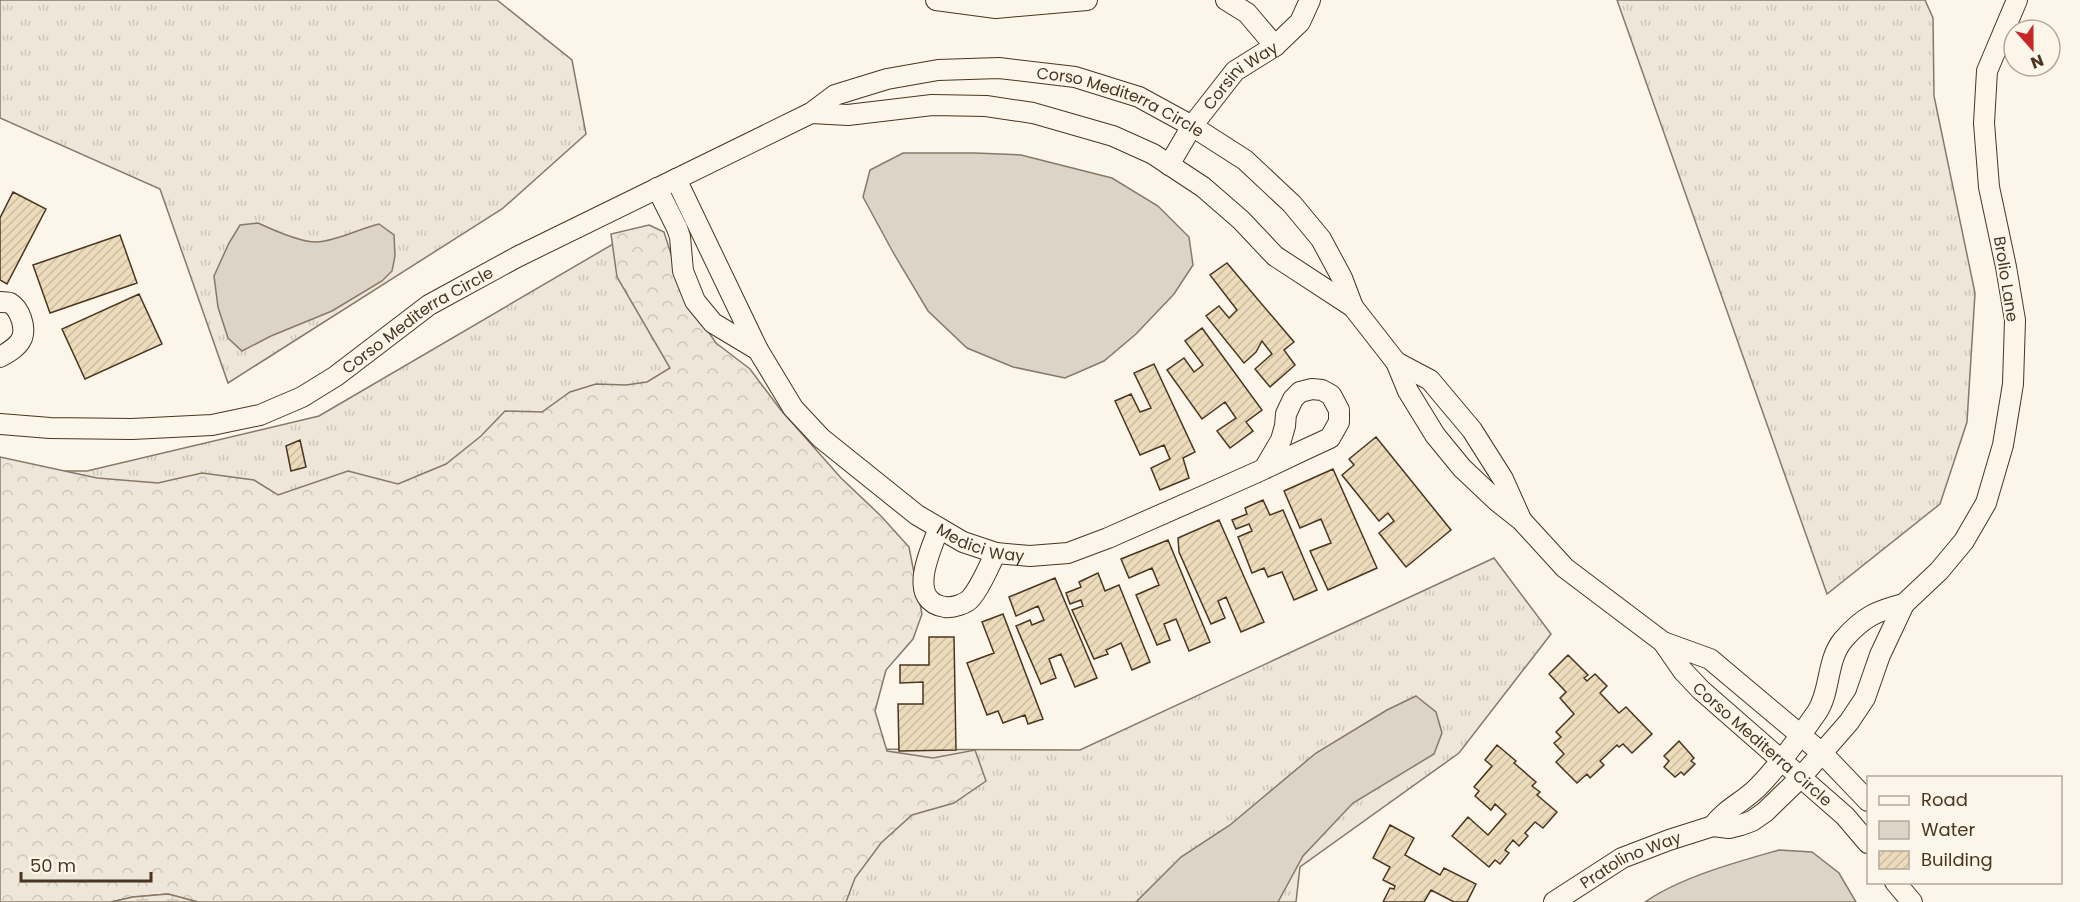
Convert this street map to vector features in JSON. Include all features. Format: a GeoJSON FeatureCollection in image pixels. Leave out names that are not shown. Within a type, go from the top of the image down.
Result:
{"type":"FeatureCollection","features":[{"type":"Feature","properties":{"kind":"street"},"geometry":{"type":"LineString","coordinates":[[936,0],[996,8],[1087,0]]}},
{"type":"Feature","properties":{"kind":"street","name":"Corsini Way"},"geometry":{"type":"LineString","coordinates":[[1169,165],[1192,126],[1235,71],[1275,46],[1247,13],[1226,0]]}},
{"type":"Feature","properties":{"kind":"street"},"geometry":{"type":"LineString","coordinates":[[1275,46],[1300,22],[1310,0]]}},
{"type":"Feature","properties":{"kind":"street","name":"Brolio Lane"},"geometry":{"type":"LineString","coordinates":[[1801,777],[1849,722],[1865,698],[1880,655],[1904,604],[1939,571],[1964,542],[1986,503],[2003,445],[2013,384],[2015,320],[1989,187],[1984,123],[1987,71],[2017,0]]}},
{"type":"Feature","properties":{"kind":"street","name":"Corso Mediterra Circle"},"geometry":{"type":"LineString","coordinates":[[0,424],[50,428],[132,429],[212,425],[260,415],[302,397],[336,376],[429,305],[517,257],[811,113],[835,95],[887,79],[938,70],[999,68],[1075,77],[1139,97],[1192,126],[1245,160],[1292,204],[1321,239],[1342,278],[1353,307],[1396,362],[1408,391],[1435,435],[1462,468],[1522,521],[1565,568],[1663,642],[1710,659],[1823,754],[1867,799]]}},
{"type":"Feature","properties":{"kind":"street","name":"Corso Mediterra Circle"},"geometry":{"type":"LineString","coordinates":[[811,113],[848,115],[932,105],[986,106],[1033,113],[1113,136],[1153,154],[1203,187],[1241,220],[1275,256],[1353,307]]}},
{"type":"Feature","properties":{"kind":"street","name":"Medici Way"},"geometry":{"type":"LineString","coordinates":[[676,179],[758,350],[793,408],[821,438],[917,515],[963,542],[996,553],[1030,556],[1068,553],[1108,538],[1264,469]]}},
{"type":"Feature","properties":{"kind":"street","name":"Medici Way"},"geometry":{"type":"LineString","coordinates":[[657,188],[680,237],[683,267],[695,301],[711,322],[758,350]]}},
{"type":"Feature","properties":{"kind":"street"},"geometry":{"type":"LineString","coordinates":[[683,267],[713,256]]}},
{"type":"Feature","properties":{"kind":"street"},"geometry":{"type":"LineString","coordinates":[[0,302],[10,303],[21,314],[23,329],[22,337],[14,349],[0,357]]}},
{"type":"Feature","properties":{"kind":"street"},"geometry":{"type":"LineString","coordinates":[[711,322],[738,308]]}},
{"type":"Feature","properties":{"kind":"street","name":"Corso Mediterra Circle"},"geometry":{"type":"LineString","coordinates":[[1396,362],[1430,380],[1472,430],[1503,480],[1522,521]]}},
{"type":"Feature","properties":{"kind":"street"},"geometry":{"type":"LineString","coordinates":[[939,528],[924,570],[923,585],[926,596],[935,605],[950,608],[970,600],[996,553]]}},
{"type":"Feature","properties":{"kind":"street","name":"Brolio Lane"},"geometry":{"type":"LineString","coordinates":[[1781,760],[1818,711],[1826,696],[1832,661],[1841,643],[1876,611],[1904,604]]}},
{"type":"Feature","properties":{"kind":"street","name":"Corso Mediterra Circle"},"geometry":{"type":"LineString","coordinates":[[1663,642],[1683,671],[1701,690],[1845,816],[1867,841]]}},
{"type":"Feature","properties":{"kind":"street","name":"Pratolino Way"},"geometry":{"type":"LineString","coordinates":[[1713,826],[1722,814],[1756,790],[1781,760]]}},
{"type":"Feature","properties":{"kind":"street","name":"Pratolino Way"},"geometry":{"type":"LineString","coordinates":[[1554,902],[1622,858],[1713,826],[1729,828],[1752,821],[1765,812],[1801,777]]}},
{"type":"Feature","properties":{"kind":"street"},"geometry":{"type":"LineString","coordinates":[[1897,884],[1912,902]]}},
{"type":"Feature","properties":{"kind":"street"},"geometry":{"type":"LineString","coordinates":[[1915,884],[1920,902]]}},
{"type":"Feature","properties":{"kind":"green space"},"geometry":{"type":"Polygon","coordinates":[[[0,0],[497,0],[572,60],[586,134],[502,209],[228,383],[160,189],[0,118],[0,0]]]}},
{"type":"Feature","properties":{"kind":"green space"},"geometry":{"type":"Polygon","coordinates":[[[1617,0],[1925,0],[1933,18],[1934,96],[1975,293],[1967,422],[1940,504],[1827,594],[1617,0]]]}},
{"type":"Feature","properties":{"kind":"green space"},"geometry":{"type":"Polygon","coordinates":[[[649,225],[664,232],[685,298],[716,343],[750,369],[780,409],[841,478],[881,516],[909,547],[922,614],[913,639],[886,670],[875,711],[887,751],[933,758],[975,750],[986,781],[954,803],[912,815],[881,843],[855,878],[846,902],[198,902],[168,894],[133,897],[111,902],[0,902],[0,457],[97,478],[158,483],[202,473],[254,480],[278,495],[348,471],[398,484],[446,464],[481,436],[505,411],[542,412],[570,392],[596,384],[626,385],[647,382],[670,368],[617,277],[611,234],[649,225]]]}},
{"type":"Feature","properties":{"kind":"green space"},"geometry":{"type":"Polygon","coordinates":[[[625,237],[828,749],[1080,750],[1494,558],[1551,634],[1459,753],[1300,867],[1296,902],[0,902],[0,471],[87,471],[319,416],[625,237]]]}},
{"type":"Feature","properties":{"kind":"green space"},"geometry":{"type":"Polygon","coordinates":[[[168,894],[198,902],[111,902],[133,897],[168,894]]]}},
{"type":"Feature","properties":{"kind":"water"},"geometry":{"type":"Polygon","coordinates":[[[903,153],[1021,155],[1112,178],[1158,206],[1189,237],[1193,265],[1174,294],[1136,334],[1104,361],[1065,378],[1013,367],[967,348],[928,311],[863,197],[870,170],[903,153]]]}},
{"type":"Feature","properties":{"kind":"water"},"geometry":{"type":"Polygon","coordinates":[[[258,223],[294,238],[316,242],[379,224],[394,235],[395,256],[392,271],[382,281],[332,311],[271,336],[242,351],[228,338],[218,307],[214,276],[240,225],[258,223]]]}},
{"type":"Feature","properties":{"kind":"water"},"geometry":{"type":"Polygon","coordinates":[[[1416,696],[1436,712],[1442,733],[1434,754],[1353,803],[1303,856],[1278,902],[1136,902],[1181,857],[1230,825],[1316,753],[1387,710],[1416,696]]]}},
{"type":"Feature","properties":{"kind":"water"},"geometry":{"type":"Polygon","coordinates":[[[1779,850],[1812,852],[1839,873],[1856,902],[1645,902],[1692,878],[1779,850]]]}},
{"type":"Feature","properties":{"kind":"building"},"geometry":{"type":"Polygon","coordinates":[[[13,192],[46,209],[7,284],[0,280],[0,218],[13,192]]]}},
{"type":"Feature","properties":{"kind":"building"},"geometry":{"type":"Polygon","coordinates":[[[120,235],[137,283],[50,313],[33,265],[120,235]]]}},
{"type":"Feature","properties":{"kind":"building"},"geometry":{"type":"Polygon","coordinates":[[[1227,263],[1294,342],[1284,350],[1295,365],[1270,387],[1255,369],[1272,354],[1262,341],[1256,352],[1244,363],[1206,316],[1219,306],[1229,318],[1237,310],[1210,275],[1227,263]]]}},
{"type":"Feature","properties":{"kind":"building"},"geometry":{"type":"Polygon","coordinates":[[[139,294],[162,344],[85,379],[62,329],[139,294]]]}},
{"type":"Feature","properties":{"kind":"building"},"geometry":{"type":"Polygon","coordinates":[[[1202,328],[1262,410],[1246,422],[1253,431],[1230,448],[1217,431],[1236,418],[1225,402],[1202,419],[1167,370],[1184,358],[1194,372],[1203,365],[1185,341],[1202,328]]]}},
{"type":"Feature","properties":{"kind":"building"},"geometry":{"type":"Polygon","coordinates":[[[1154,364],[1195,452],[1183,458],[1189,478],[1160,490],[1151,468],[1170,459],[1164,445],[1140,455],[1115,401],[1131,394],[1140,412],[1151,408],[1134,373],[1154,364]]]}},
{"type":"Feature","properties":{"kind":"building"},"geometry":{"type":"Polygon","coordinates":[[[1376,437],[1451,530],[1406,567],[1379,533],[1394,521],[1388,513],[1379,521],[1342,475],[1354,465],[1349,459],[1376,437]]]}},
{"type":"Feature","properties":{"kind":"building"},"geometry":{"type":"Polygon","coordinates":[[[300,440],[306,467],[291,471],[286,446],[300,440]]]}},
{"type":"Feature","properties":{"kind":"building"},"geometry":{"type":"Polygon","coordinates":[[[1333,469],[1377,568],[1328,590],[1310,551],[1331,543],[1321,519],[1300,528],[1284,491],[1333,469]]]}},
{"type":"Feature","properties":{"kind":"building"},"geometry":{"type":"Polygon","coordinates":[[[1263,500],[1270,515],[1283,510],[1317,590],[1294,600],[1282,572],[1268,577],[1264,568],[1252,573],[1238,537],[1252,531],[1249,524],[1236,529],[1232,520],[1247,514],[1245,508],[1263,500]]]}},
{"type":"Feature","properties":{"kind":"building"},"geometry":{"type":"Polygon","coordinates":[[[1219,520],[1264,622],[1241,632],[1226,597],[1218,601],[1225,618],[1211,624],[1179,552],[1178,538],[1219,520]]]}},
{"type":"Feature","properties":{"kind":"building"},"geometry":{"type":"Polygon","coordinates":[[[1168,540],[1210,642],[1189,651],[1176,619],[1164,624],[1170,640],[1157,645],[1136,595],[1159,585],[1152,568],[1129,578],[1121,559],[1168,540]]]}},
{"type":"Feature","properties":{"kind":"building"},"geometry":{"type":"Polygon","coordinates":[[[1098,573],[1105,591],[1119,585],[1150,662],[1132,670],[1121,643],[1106,650],[1108,654],[1094,659],[1072,610],[1083,606],[1081,600],[1070,604],[1066,593],[1081,587],[1079,582],[1098,573]]]}},
{"type":"Feature","properties":{"kind":"building"},"geometry":{"type":"Polygon","coordinates":[[[1055,578],[1097,678],[1075,687],[1061,654],[1049,659],[1056,678],[1041,684],[1016,626],[1030,620],[1032,625],[1044,620],[1038,606],[1016,616],[1009,597],[1055,578]]]}},
{"type":"Feature","properties":{"kind":"building"},"geometry":{"type":"Polygon","coordinates":[[[1003,614],[1043,719],[1028,724],[1025,715],[1003,723],[998,711],[987,715],[967,663],[994,653],[982,622],[1003,614]]]}},
{"type":"Feature","properties":{"kind":"building"},"geometry":{"type":"Polygon","coordinates":[[[929,637],[954,637],[956,750],[899,751],[898,704],[923,704],[923,682],[900,683],[900,665],[929,665],[929,637]]]}},
{"type":"Feature","properties":{"kind":"building"},"geometry":{"type":"Polygon","coordinates":[[[1568,655],[1588,675],[1584,678],[1587,681],[1595,674],[1607,686],[1600,693],[1619,713],[1626,707],[1652,734],[1632,753],[1623,744],[1619,747],[1617,745],[1600,761],[1604,765],[1590,778],[1587,774],[1577,783],[1556,762],[1564,754],[1554,743],[1561,737],[1556,732],[1574,714],[1560,698],[1566,692],[1549,674],[1568,655]]]}},
{"type":"Feature","properties":{"kind":"building"},"geometry":{"type":"Polygon","coordinates":[[[1679,741],[1694,758],[1691,761],[1695,764],[1684,775],[1681,772],[1675,777],[1664,767],[1669,761],[1664,756],[1679,741]]]}},
{"type":"Feature","properties":{"kind":"building"},"geometry":{"type":"Polygon","coordinates":[[[1497,745],[1536,782],[1532,786],[1540,792],[1537,795],[1557,812],[1543,828],[1535,822],[1525,833],[1528,836],[1519,846],[1513,840],[1505,850],[1509,853],[1500,864],[1495,860],[1489,867],[1452,836],[1468,817],[1488,835],[1506,814],[1495,804],[1491,810],[1475,796],[1479,791],[1474,787],[1492,766],[1485,760],[1497,745]]]}},
{"type":"Feature","properties":{"kind":"building"},"geometry":{"type":"Polygon","coordinates":[[[1390,825],[1414,838],[1405,855],[1440,875],[1444,868],[1476,884],[1467,902],[1454,902],[1431,890],[1424,902],[1383,902],[1390,888],[1394,889],[1395,886],[1383,880],[1390,867],[1373,858],[1390,825]]]}}]}
